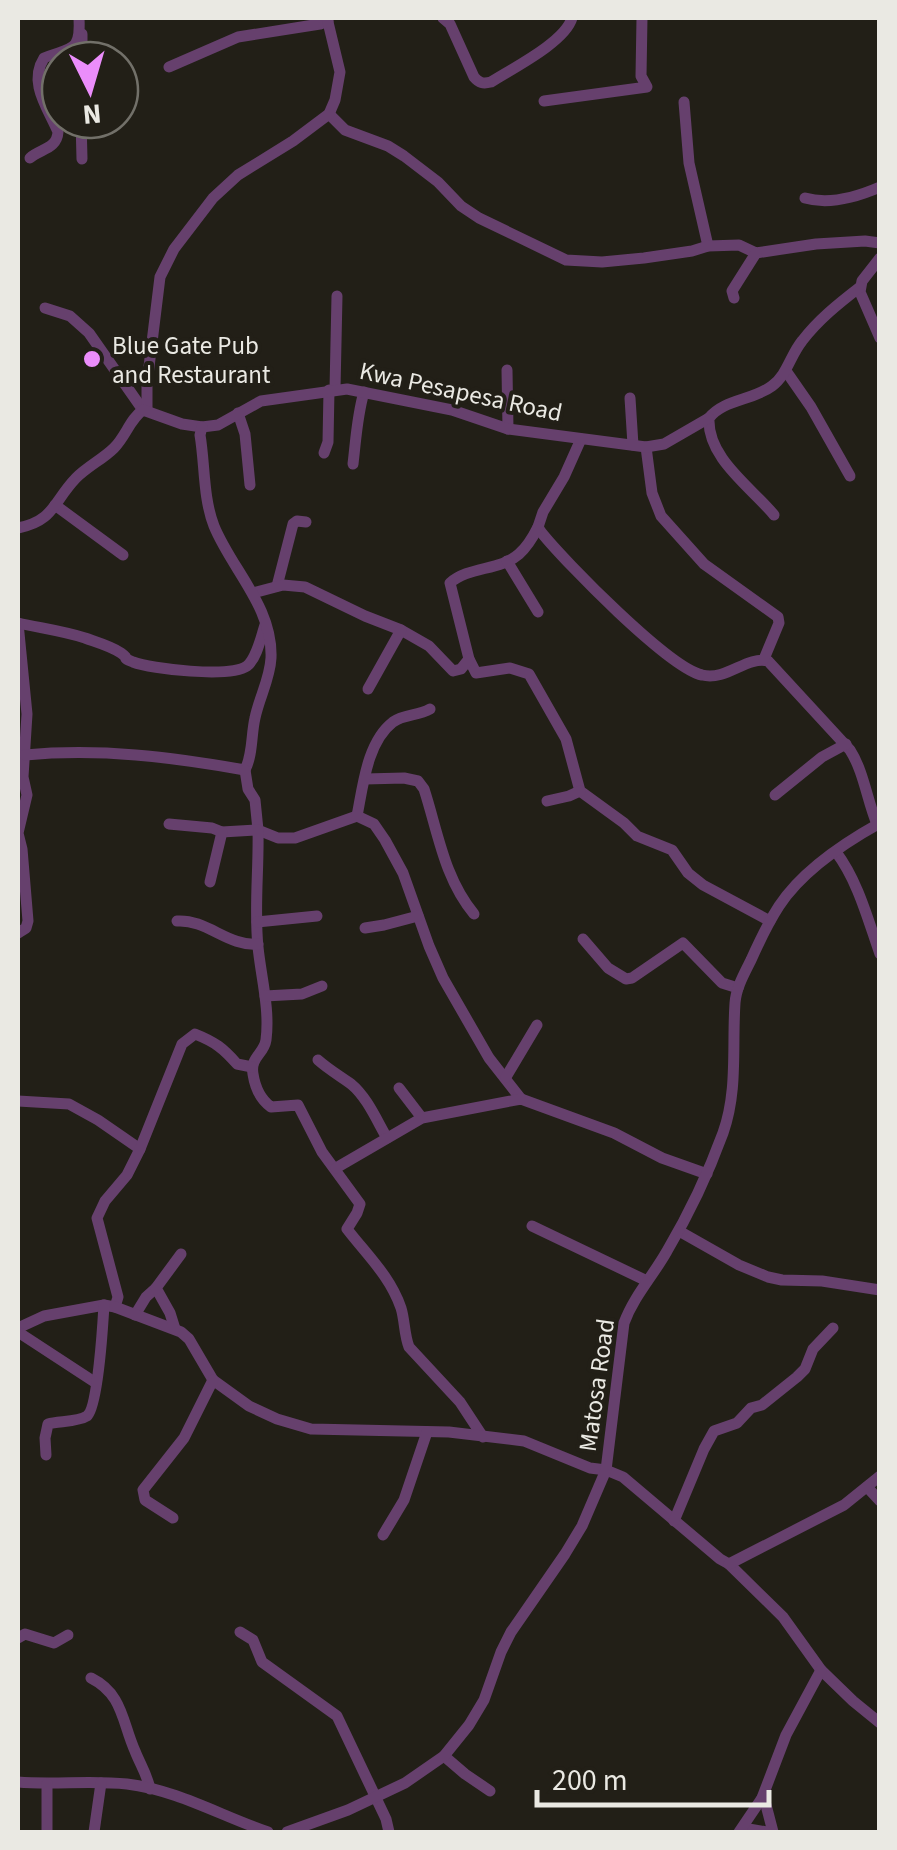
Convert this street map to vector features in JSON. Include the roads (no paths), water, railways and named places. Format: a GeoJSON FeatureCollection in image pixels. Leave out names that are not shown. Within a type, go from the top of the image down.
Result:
{"type":"FeatureCollection","features":[{"type":"Feature","properties":{"kind":"street"},"geometry":{"type":"LineString","coordinates":[[442,18],[450,24],[474,77],[484,84],[551,43],[569,27],[572,18]]}},
{"type":"Feature","properties":{"kind":"street"},"geometry":{"type":"LineString","coordinates":[[544,100],[647,87],[642,76],[642,18]]}},
{"type":"Feature","properties":{"kind":"street"},"geometry":{"type":"LineString","coordinates":[[18,528],[43,520],[75,479],[113,449],[134,418],[145,410],[160,277],[174,249],[224,187],[329,114],[340,72],[328,19],[320,24],[238,37],[169,67]]}},
{"type":"Feature","properties":{"kind":"street"},"geometry":{"type":"LineString","coordinates":[[30,158],[57,139],[58,132],[40,93],[37,68],[44,58],[72,50],[77,44],[80,22]]}},
{"type":"Feature","properties":{"kind":"street"},"geometry":{"type":"LineString","coordinates":[[684,102],[689,163],[708,246]]}},
{"type":"Feature","properties":{"kind":"street"},"geometry":{"type":"LineString","coordinates":[[329,114],[345,130],[404,156],[479,218],[557,258],[602,262],[708,246],[739,245],[756,253],[816,244],[880,243]]}},
{"type":"Feature","properties":{"kind":"street"},"geometry":{"type":"LineString","coordinates":[[82,140],[82,159]]}},
{"type":"Feature","properties":{"kind":"street"},"geometry":{"type":"LineString","coordinates":[[805,198],[831,201],[880,187]]}},
{"type":"Feature","properties":{"kind":"street"},"geometry":{"type":"LineString","coordinates":[[734,298],[732,291],[756,253]]}},
{"type":"Feature","properties":{"kind":"street"},"geometry":{"type":"LineString","coordinates":[[640,446],[664,444],[721,407],[764,392],[786,371],[791,356],[816,324],[860,288],[880,258]]}},
{"type":"Feature","properties":{"kind":"street"},"geometry":{"type":"LineString","coordinates":[[860,288],[880,338]]}},
{"type":"Feature","properties":{"kind":"street"},"geometry":{"type":"LineString","coordinates":[[324,454],[338,296]]}},
{"type":"Feature","properties":{"kind":"street"},"geometry":{"type":"LineString","coordinates":[[46,308],[70,316],[89,334],[145,410],[164,419],[202,426],[209,509],[266,624],[270,659],[247,765],[247,786],[255,800],[258,830],[257,922],[265,996],[266,1043],[252,1067],[256,1086],[264,1102],[275,1107],[298,1105],[322,1152],[360,1204],[347,1229],[385,1274],[403,1314],[409,1347],[460,1402],[484,1437]]}},
{"type":"Feature","properties":{"kind":"street"},"geometry":{"type":"LineString","coordinates":[[507,370],[508,430]]}},
{"type":"Feature","properties":{"kind":"street"},"geometry":{"type":"LineString","coordinates":[[786,371],[850,476]]}},
{"type":"Feature","properties":{"kind":"street","name":"Kwa Pesapesa Road"},"geometry":{"type":"LineString","coordinates":[[202,426],[218,425],[267,400],[332,389],[452,410],[508,430],[640,446]]}},
{"type":"Feature","properties":{"kind":"street"},"geometry":{"type":"LineString","coordinates":[[353,464],[356,422],[364,392]]}},
{"type":"Feature","properties":{"kind":"street"},"geometry":{"type":"LineString","coordinates":[[630,398],[661,516],[704,564],[778,618],[764,660]]}},
{"type":"Feature","properties":{"kind":"street"},"geometry":{"type":"LineString","coordinates":[[238,413],[245,434],[250,486]]}},
{"type":"Feature","properties":{"kind":"street"},"geometry":{"type":"LineString","coordinates":[[709,418],[708,431],[716,448],[774,515]]}},
{"type":"Feature","properties":{"kind":"street"},"geometry":{"type":"LineString","coordinates":[[581,439],[524,550],[507,562],[466,573],[450,582],[469,659],[478,674],[510,668],[524,671],[532,678],[566,739],[580,791],[636,836],[672,850],[702,886],[770,921]]}},
{"type":"Feature","properties":{"kind":"street"},"geometry":{"type":"LineString","coordinates":[[55,505],[123,555]]}},
{"type":"Feature","properties":{"kind":"street"},"geometry":{"type":"LineString","coordinates":[[277,586],[293,524],[306,522]]}},
{"type":"Feature","properties":{"kind":"street"},"geometry":{"type":"LineString","coordinates":[[538,527],[616,608],[691,671],[716,676],[757,660],[768,661],[857,760],[868,804],[878,824]]}},
{"type":"Feature","properties":{"kind":"street"},"geometry":{"type":"LineString","coordinates":[[507,562],[538,612]]}},
{"type":"Feature","properties":{"kind":"street"},"geometry":{"type":"LineString","coordinates":[[253,593],[294,584],[305,587],[402,630],[429,646],[453,671],[460,670],[469,659]]}},
{"type":"Feature","properties":{"kind":"street"},"geometry":{"type":"LineString","coordinates":[[18,933],[28,922],[18,833],[27,795],[23,777],[26,714],[18,623],[93,640],[144,665],[217,671],[248,665],[266,624]]}},
{"type":"Feature","properties":{"kind":"street"},"geometry":{"type":"LineString","coordinates":[[368,690],[402,630]]}},
{"type":"Feature","properties":{"kind":"street"},"geometry":{"type":"LineString","coordinates":[[357,816],[375,746],[389,724],[430,709]]}},
{"type":"Feature","properties":{"kind":"street"},"geometry":{"type":"LineString","coordinates":[[775,794],[822,757],[846,744]]}},
{"type":"Feature","properties":{"kind":"street"},"geometry":{"type":"LineString","coordinates":[[25,755],[136,753],[247,765]]}},
{"type":"Feature","properties":{"kind":"street"},"geometry":{"type":"LineString","coordinates":[[364,779],[418,781],[424,789],[452,881],[474,914]]}},
{"type":"Feature","properties":{"kind":"street"},"geometry":{"type":"LineString","coordinates":[[548,801],[580,791]]}},
{"type":"Feature","properties":{"kind":"street"},"geometry":{"type":"LineString","coordinates":[[169,824],[222,832],[258,830],[278,838],[295,838],[357,816],[374,824],[402,872],[429,946],[453,996],[490,1058],[522,1100]]}},
{"type":"Feature","properties":{"kind":"street","name":"Matosa Road"},"geometry":{"type":"LineString","coordinates":[[287,1832],[348,1810],[405,1783],[444,1756],[484,1700],[511,1632],[566,1554],[606,1470],[624,1323],[631,1304],[679,1231],[707,1174],[728,1114],[738,988],[770,921],[790,891],[836,852],[878,824]]}},
{"type":"Feature","properties":{"kind":"street"},"geometry":{"type":"LineString","coordinates":[[210,882],[222,832]]}},
{"type":"Feature","properties":{"kind":"street"},"geometry":{"type":"LineString","coordinates":[[836,852],[880,954]]}},
{"type":"Feature","properties":{"kind":"street"},"geometry":{"type":"LineString","coordinates":[[257,922],[317,916]]}},
{"type":"Feature","properties":{"kind":"street"},"geometry":{"type":"LineString","coordinates":[[365,928],[418,916]]}},
{"type":"Feature","properties":{"kind":"street"},"geometry":{"type":"LineString","coordinates":[[177,922],[188,920],[246,945],[258,944]]}},
{"type":"Feature","properties":{"kind":"street"},"geometry":{"type":"LineString","coordinates":[[582,939],[608,968],[626,980],[683,942],[722,982],[738,988]]}},
{"type":"Feature","properties":{"kind":"street"},"geometry":{"type":"LineString","coordinates":[[265,996],[302,994],[322,986]]}},
{"type":"Feature","properties":{"kind":"street"},"geometry":{"type":"LineString","coordinates":[[506,1077],[537,1025]]}},
{"type":"Feature","properties":{"kind":"street"},"geometry":{"type":"LineString","coordinates":[[46,1455],[48,1424],[87,1416],[93,1404],[110,1306],[118,1297],[97,1218],[140,1150],[182,1044],[195,1034],[229,1053],[237,1064],[252,1067]]}},
{"type":"Feature","properties":{"kind":"street"},"geometry":{"type":"LineString","coordinates":[[318,1060],[349,1082],[387,1138]]}},
{"type":"Feature","properties":{"kind":"street"},"geometry":{"type":"LineString","coordinates":[[400,1088],[422,1118]]}},
{"type":"Feature","properties":{"kind":"street"},"geometry":{"type":"LineString","coordinates":[[336,1168],[422,1118],[522,1100],[614,1132],[662,1158],[707,1174]]}},
{"type":"Feature","properties":{"kind":"street"},"geometry":{"type":"LineString","coordinates":[[18,1101],[69,1104],[140,1150]]}},
{"type":"Feature","properties":{"kind":"street"},"geometry":{"type":"LineString","coordinates":[[532,1226],[647,1281]]}},
{"type":"Feature","properties":{"kind":"street"},"geometry":{"type":"LineString","coordinates":[[679,1231],[738,1265],[768,1277],[880,1290]]}},
{"type":"Feature","properties":{"kind":"street"},"geometry":{"type":"LineString","coordinates":[[135,1316],[181,1254]]}},
{"type":"Feature","properties":{"kind":"street"},"geometry":{"type":"LineString","coordinates":[[156,1288],[175,1329]]}},
{"type":"Feature","properties":{"kind":"street"},"geometry":{"type":"LineString","coordinates":[[96,1383],[18,1330],[44,1316],[110,1306],[175,1329],[189,1340],[213,1380],[249,1406],[278,1420],[311,1429],[428,1432],[524,1441],[623,1477],[729,1564],[775,1608],[821,1670],[880,1723]]}},
{"type":"Feature","properties":{"kind":"street"},"geometry":{"type":"LineString","coordinates":[[674,1521],[714,1431],[738,1423],[751,1408],[762,1406],[797,1377],[832,1328]]}},
{"type":"Feature","properties":{"kind":"street"},"geometry":{"type":"LineString","coordinates":[[173,1518],[145,1500],[143,1490],[184,1438],[213,1380]]}},
{"type":"Feature","properties":{"kind":"street"},"geometry":{"type":"LineString","coordinates":[[383,1535],[404,1500],[428,1432]]}},
{"type":"Feature","properties":{"kind":"street"},"geometry":{"type":"LineString","coordinates":[[729,1564],[844,1505],[880,1476]]}},
{"type":"Feature","properties":{"kind":"street"},"geometry":{"type":"LineString","coordinates":[[867,1487],[880,1500]]}},
{"type":"Feature","properties":{"kind":"street"},"geometry":{"type":"LineString","coordinates":[[240,1632],[256,1644],[262,1662],[337,1716],[389,1832]]}},
{"type":"Feature","properties":{"kind":"street"},"geometry":{"type":"LineString","coordinates":[[18,1638],[25,1634],[54,1642],[68,1635]]}},
{"type":"Feature","properties":{"kind":"street"},"geometry":{"type":"LineString","coordinates":[[762,1798],[770,1832],[741,1830],[762,1798],[786,1736],[821,1670]]}},
{"type":"Feature","properties":{"kind":"street"},"geometry":{"type":"LineString","coordinates":[[90,1678],[104,1685],[114,1698],[150,1788]]}},
{"type":"Feature","properties":{"kind":"street"},"geometry":{"type":"LineString","coordinates":[[444,1756],[490,1791]]}},
{"type":"Feature","properties":{"kind":"street"},"geometry":{"type":"LineString","coordinates":[[18,1782],[150,1788],[268,1832]]}},
{"type":"Feature","properties":{"kind":"street"},"geometry":{"type":"LineString","coordinates":[[94,1832],[101,1783]]}},
{"type":"Feature","properties":{"kind":"street"},"geometry":{"type":"LineString","coordinates":[[47,1784],[47,1832]]}},
{"type":"Feature","properties":{"kind":"place","name":"Blue Gate Pub and Restaurant"},"geometry":{"type":"Point","coordinates":[92,359]}}]}
